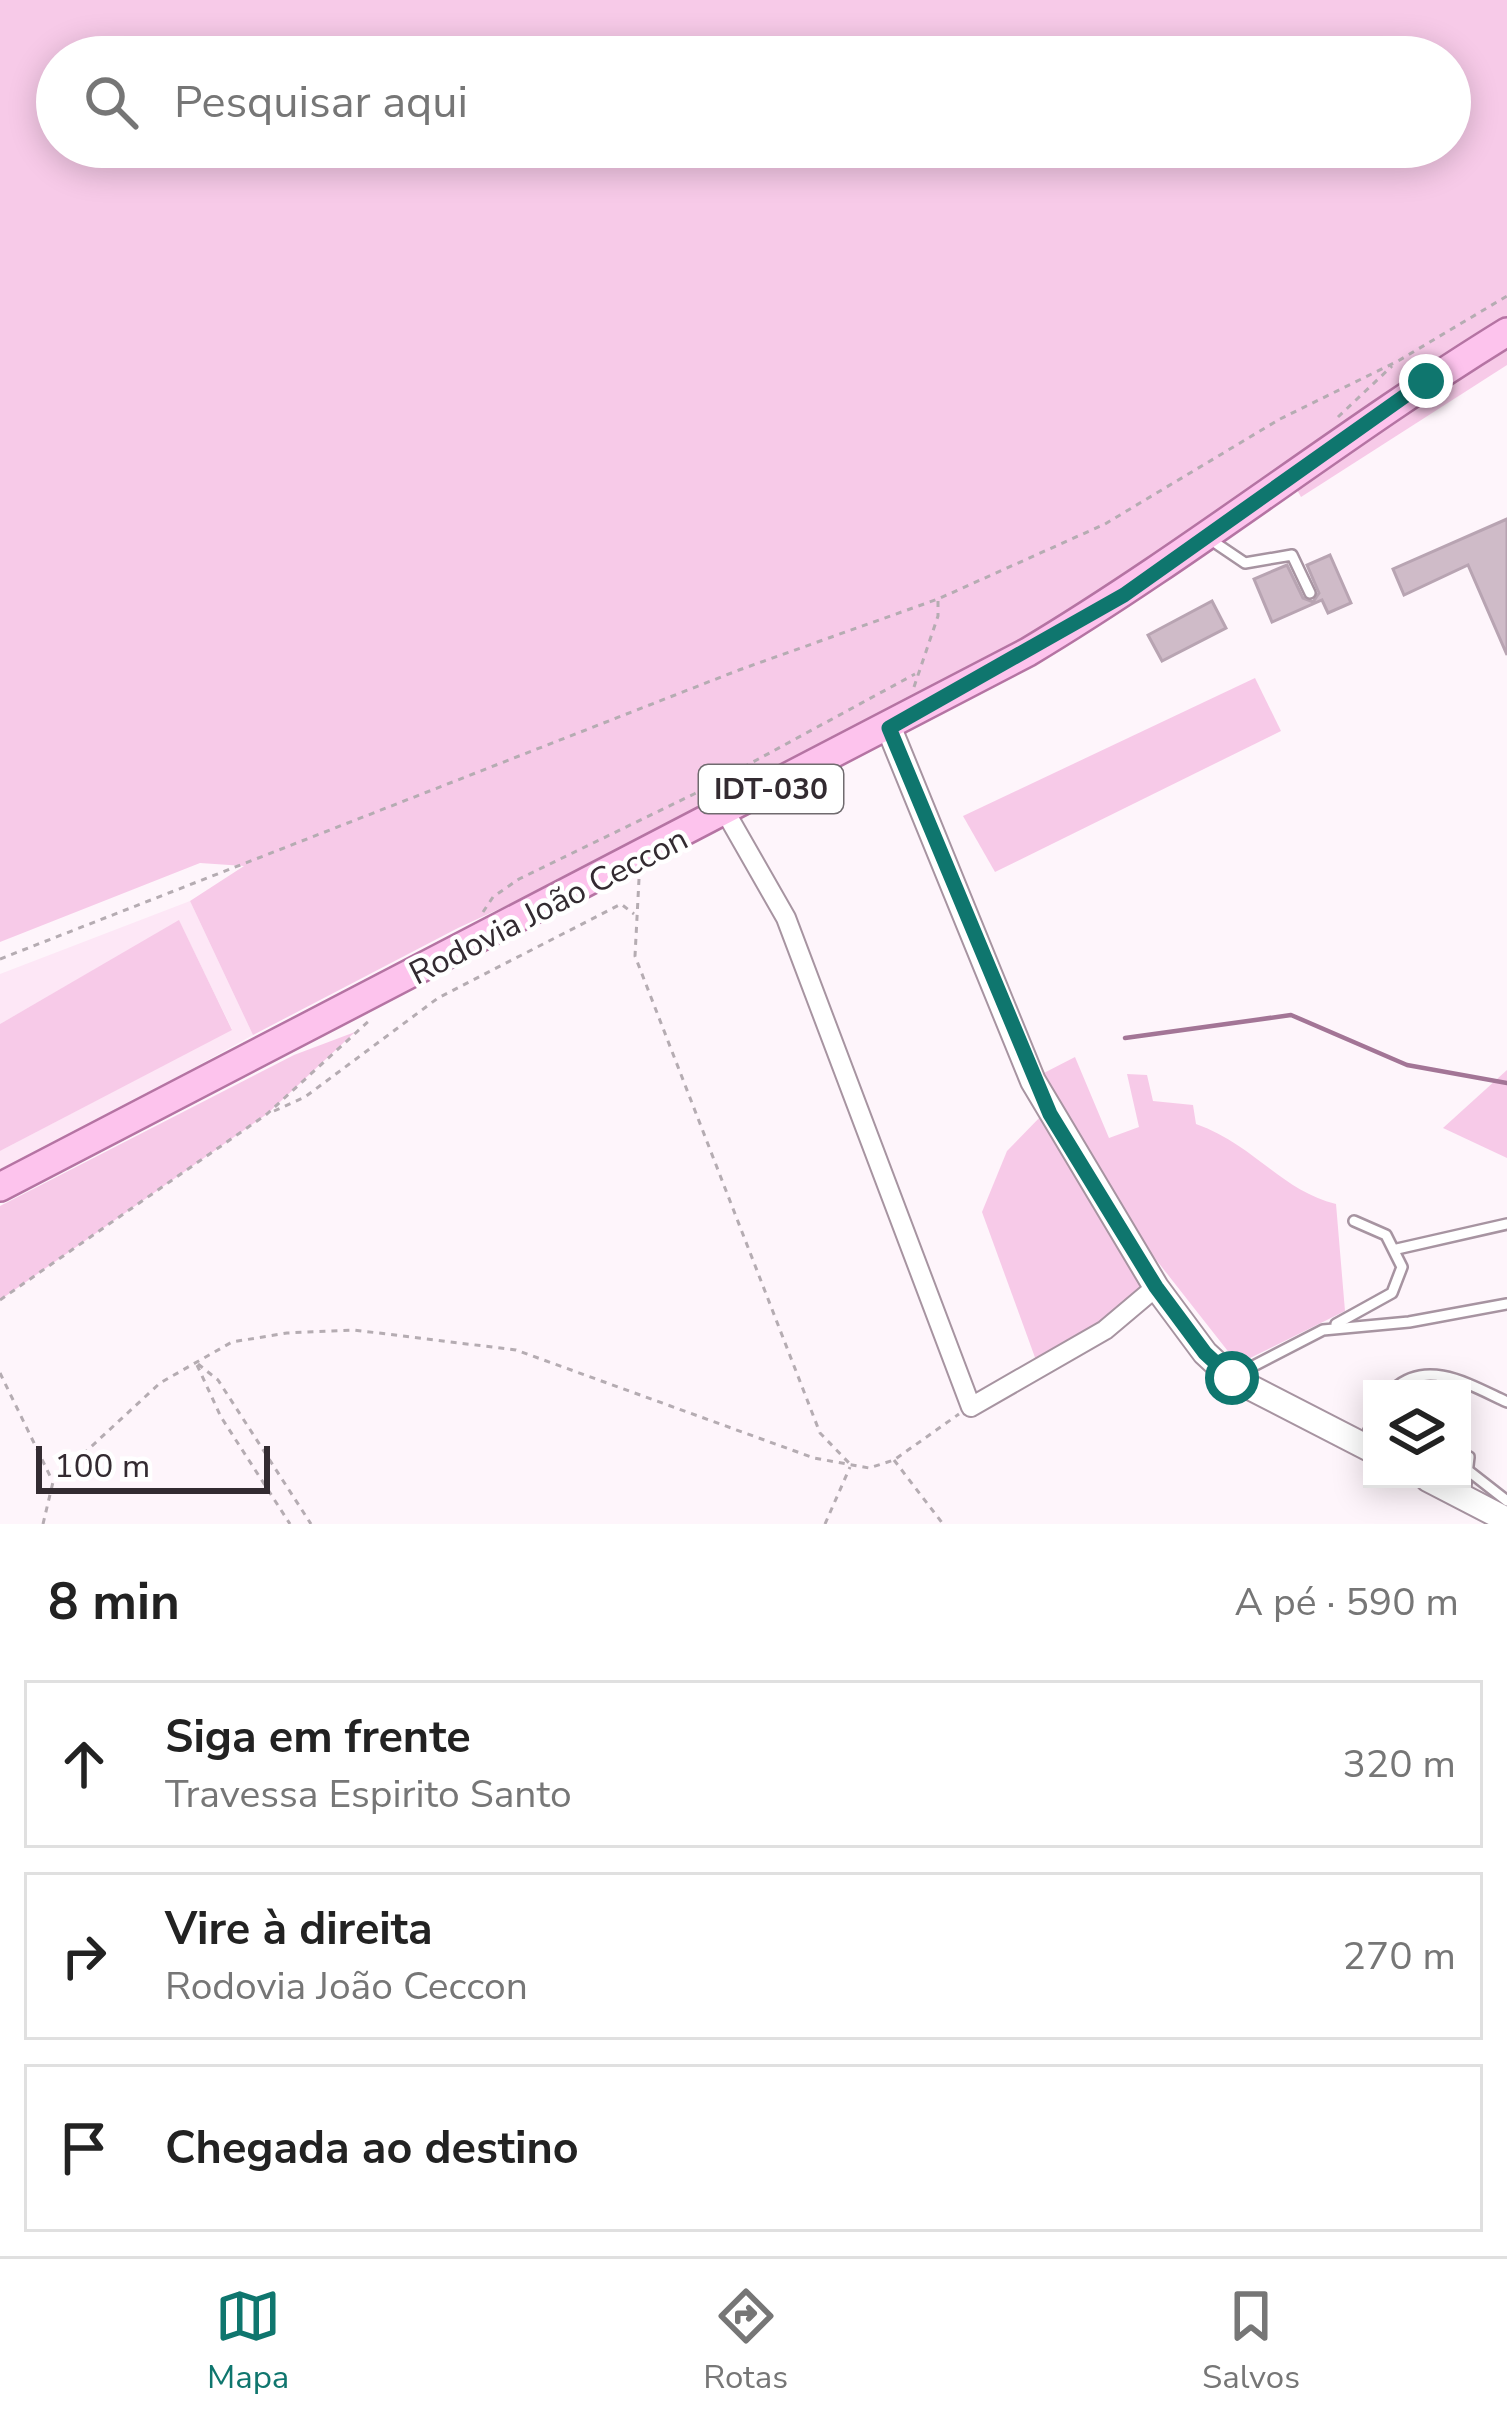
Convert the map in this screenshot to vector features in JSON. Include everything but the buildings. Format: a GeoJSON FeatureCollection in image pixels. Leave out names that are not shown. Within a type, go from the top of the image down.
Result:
{"type":"FeatureCollection","features":[{"type":"Feature","properties":{"kind":"main road","name":"Rodovia João Ceccon"},"geometry":{"type":"LineString","coordinates":[[0,1187],[889,728],[1124,595],[1319,454],[1507,332]]}},
{"type":"Feature","properties":{"kind":"street"},"geometry":{"type":"LineString","coordinates":[[889,728],[1033,1081],[1156,1287],[1205,1353],[1232,1378],[1363,1438]]}},
{"type":"Feature","properties":{"kind":"street"},"geometry":{"type":"LineString","coordinates":[[726,813],[785,919],[970,1407],[1105,1330],[1156,1287]]}},
{"type":"Feature","properties":{"kind":"street"},"geometry":{"type":"LineString","coordinates":[[1445,1488],[1507,1520]]}},
{"type":"Feature","properties":{"kind":"lane"},"geometry":{"type":"LineString","coordinates":[[1206,537],[1245,563],[1292,555],[1310,593]]}},
{"type":"Feature","properties":{"kind":"lane"},"geometry":{"type":"LineString","coordinates":[[1232,1378],[1392,1294],[1402,1267],[1397,1249],[1387,1235],[1354,1221]]}},
{"type":"Feature","properties":{"kind":"lane"},"geometry":{"type":"LineString","coordinates":[[1397,1249],[1507,1224]]}},
{"type":"Feature","properties":{"kind":"lane"},"geometry":{"type":"LineString","coordinates":[[1326,1329],[1409,1322],[1507,1304]]}},
{"type":"Feature","properties":{"kind":"lane"},"geometry":{"type":"LineString","coordinates":[[1407,1380],[1430,1375],[1458,1380]]}},
{"type":"Feature","properties":{"kind":"lane"},"geometry":{"type":"LineString","coordinates":[[1471,1386],[1507,1402]]}},
{"type":"Feature","properties":{"kind":"lane"},"geometry":{"type":"LineString","coordinates":[[1471,1474],[1507,1501]]}},
{"type":"Feature","properties":{"kind":"lane"},"geometry":{"type":"LineString","coordinates":[[1463,1498],[1465,1488]]}},
{"type":"Feature","properties":{"kind":"path"},"geometry":{"type":"LineString","coordinates":[[0,959],[739,670],[938,599],[1105,524],[1280,419],[1398,361],[1507,296]]}},
{"type":"Feature","properties":{"kind":"path"},"geometry":{"type":"LineString","coordinates":[[914,695],[915,674],[938,616],[938,599]]}},
{"type":"Feature","properties":{"kind":"path"},"geometry":{"type":"LineString","coordinates":[[471,945],[493,897],[519,879],[694,794],[915,674]]}},
{"type":"Feature","properties":{"kind":"path"},"geometry":{"type":"LineString","coordinates":[[640,857],[634,956],[820,1433],[851,1466]]}},
{"type":"Feature","properties":{"kind":"path"},"geometry":{"type":"LineString","coordinates":[[267,1114],[305,1097],[438,998],[621,904],[637,916]]}},
{"type":"Feature","properties":{"kind":"path"},"geometry":{"type":"LineString","coordinates":[[0,1300],[267,1114],[355,1031]]}},
{"type":"Feature","properties":{"kind":"path"},"geometry":{"type":"LineString","coordinates":[[43,1524],[53,1482],[160,1383],[232,1342],[332,1331],[415,1334],[516,1350],[814,1458],[869,1468],[893,1460],[970,1407]]}},
{"type":"Feature","properties":{"kind":"path"},"geometry":{"type":"LineString","coordinates":[[196,1363],[221,1417],[290,1524]]}},
{"type":"Feature","properties":{"kind":"path"},"geometry":{"type":"LineString","coordinates":[[196,1363],[218,1380],[311,1524]]}},
{"type":"Feature","properties":{"kind":"path"},"geometry":{"type":"LineString","coordinates":[[0,1373],[53,1482]]}},
{"type":"Feature","properties":{"kind":"path"},"geometry":{"type":"LineString","coordinates":[[893,1460],[943,1524]]}},
{"type":"Feature","properties":{"kind":"path"},"geometry":{"type":"LineString","coordinates":[[826,1524],[851,1466]]}},
{"type":"Feature","properties":{"kind":"shaded area"},"geometry":{"type":"Polygon","coordinates":[[[0,0],[1507,0],[1507,319],[1064,619],[651,839],[458,928],[253,1035],[190,901],[244,866],[200,863],[0,942],[0,0]]]}},
{"type":"Feature","properties":{"kind":"shaded area"},"geometry":{"type":"Polygon","coordinates":[[[1507,347],[1507,365],[1301,497],[1295,486],[1507,347]]]}},
{"type":"Feature","properties":{"kind":"shaded area"},"geometry":{"type":"Polygon","coordinates":[[[1255,678],[1281,731],[995,872],[963,816],[1255,678]]]}},
{"type":"Feature","properties":{"kind":"shaded area"},"geometry":{"type":"Polygon","coordinates":[[[190,901],[253,1035],[0,1175],[0,1151],[232,1029],[179,921],[0,1024],[0,974],[190,901]]]}},
{"type":"Feature","properties":{"kind":"shaded area"},"geometry":{"type":"Polygon","coordinates":[[[179,920],[232,1030],[0,1151],[0,1024],[179,920]]]}},
{"type":"Feature","properties":{"kind":"shaded area"},"geometry":{"type":"Polygon","coordinates":[[[355,1032],[267,1114],[0,1300],[0,1206],[294,1055],[355,1032]]]}},
{"type":"Feature","properties":{"kind":"shaded area"},"geometry":{"type":"Polygon","coordinates":[[[1075,1057],[1109,1138],[1139,1127],[1127,1074],[1147,1075],[1153,1101],[1193,1105],[1196,1124],[1235,1143],[1299,1189],[1336,1204],[1345,1311],[1238,1364],[1150,1252],[1040,1075],[1075,1057]]]}},
{"type":"Feature","properties":{"kind":"shaded area"},"geometry":{"type":"Polygon","coordinates":[[[1507,1070],[1507,1158],[1443,1128],[1507,1070]]]}},
{"type":"Feature","properties":{"kind":"shaded area"},"geometry":{"type":"Polygon","coordinates":[[[1043,1114],[1147,1287],[1106,1324],[1037,1363],[982,1212],[1007,1151],[1043,1114]]]}},
{"type":"Feature","properties":{"kind":"waterway"},"geometry":{"type":"LineString","coordinates":[[1125,1038],[1291,1015],[1407,1065],[1507,1083]]}},
{"type":"Feature","properties":{"kind":"route"},"geometry":{"type":"LineString","coordinates":[[1232,1378],[1205,1353],[1156,1287],[1050,1114],[1017,1046],[889,728],[1124,595],[1426,381]]}}]}
